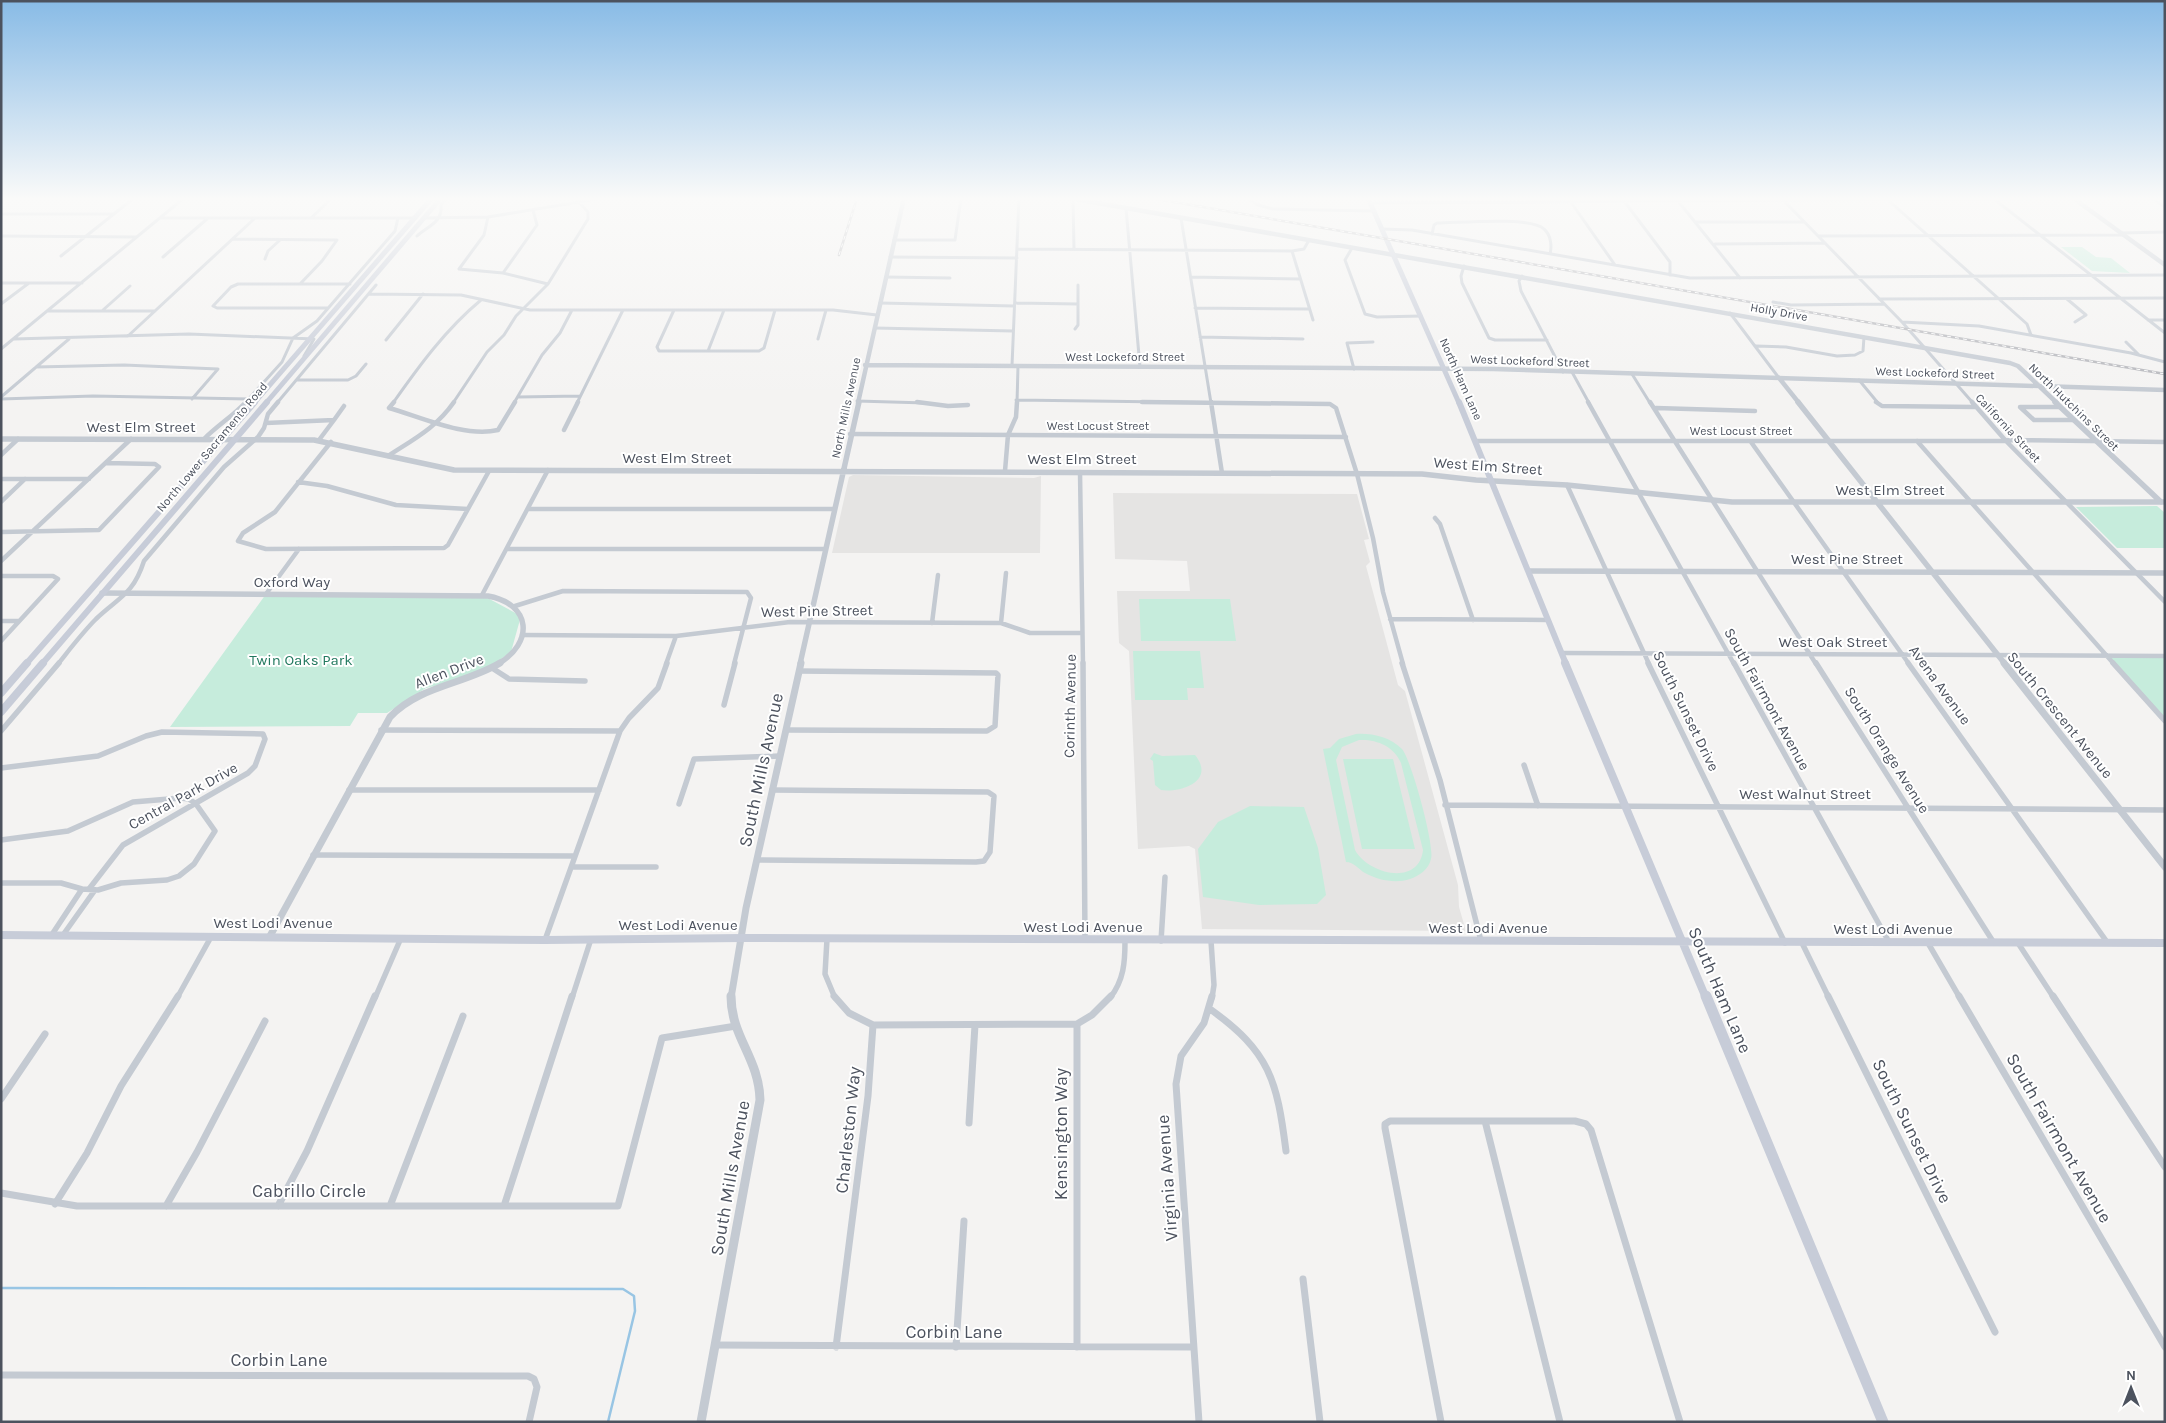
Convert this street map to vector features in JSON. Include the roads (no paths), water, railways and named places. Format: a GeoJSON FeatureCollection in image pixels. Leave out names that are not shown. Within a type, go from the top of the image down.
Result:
{"type":"FeatureCollection","features":[{"type":"Feature","properties":{"kind":"main road","name":"North Lower Sacramento Road"},"geometry":{"type":"LineString","coordinates":[[1,693],[375,264]]}},
{"type":"Feature","properties":{"kind":"main road","name":"North Lower Sacramento Road"},"geometry":{"type":"LineString","coordinates":[[1,712],[384,264]]}},
{"type":"Feature","properties":{"kind":"main road","name":"North Ham Lane"},"geometry":{"type":"LineString","coordinates":[[1398,264],[1476,441],[1529,571]]}},
{"type":"Feature","properties":{"kind":"main road"},"geometry":{"type":"LineString","coordinates":[[102,593],[98,590],[118,563],[121,555]]}},
{"type":"Feature","properties":{"kind":"main road","name":"South Ham Lane"},"geometry":{"type":"LineString","coordinates":[[1529,571],[1624,806],[1883,1422]]}},
{"type":"Feature","properties":{"kind":"main road","name":"West Lodi Avenue"},"geometry":{"type":"LineString","coordinates":[[1,936],[270,936],[544,940],[742,938],[1085,941],[2165,943]]}},
{"type":"Feature","properties":{"kind":"street"},"geometry":{"type":"LineString","coordinates":[[1,349],[104,264]]}},
{"type":"Feature","properties":{"kind":"street"},"geometry":{"type":"LineString","coordinates":[[128,337],[205,264]]}},
{"type":"Feature","properties":{"kind":"street"},"geometry":{"type":"LineString","coordinates":[[300,284],[319,264]]}},
{"type":"Feature","properties":{"kind":"street"},"geometry":{"type":"LineString","coordinates":[[204,439],[218,425],[234,415],[249,399],[286,357],[293,338],[317,321],[367,264]]}},
{"type":"Feature","properties":{"kind":"street"},"geometry":{"type":"LineString","coordinates":[[462,264],[459,269],[502,274],[548,284]]}},
{"type":"Feature","properties":{"kind":"street"},"geometry":{"type":"LineString","coordinates":[[502,274],[509,264]]}},
{"type":"Feature","properties":{"kind":"street"},"geometry":{"type":"LineString","coordinates":[[388,456],[438,422],[487,352],[504,335],[522,309],[548,284],[560,264]]}},
{"type":"Feature","properties":{"kind":"street","name":"North Mills Avenue"},"geometry":{"type":"LineString","coordinates":[[810,622],[889,264]]}},
{"type":"Feature","properties":{"kind":"street"},"geometry":{"type":"LineString","coordinates":[[1005,471],[1008,435],[1015,422],[1013,331],[1017,264]]}},
{"type":"Feature","properties":{"kind":"street"},"geometry":{"type":"LineString","coordinates":[[1130,264],[1140,367]]}},
{"type":"Feature","properties":{"kind":"street"},"geometry":{"type":"LineString","coordinates":[[1189,264],[1222,473]]}},
{"type":"Feature","properties":{"kind":"street"},"geometry":{"type":"LineString","coordinates":[[1296,264],[1308,309],[1313,320]]}},
{"type":"Feature","properties":{"kind":"street"},"geometry":{"type":"LineString","coordinates":[[1347,264],[1365,314],[1377,317],[1421,316]]}},
{"type":"Feature","properties":{"kind":"street","name":"Holly Drive"},"geometry":{"type":"LineString","coordinates":[[1455,264],[1864,336],[1924,349]]}},
{"type":"Feature","properties":{"kind":"street"},"geometry":{"type":"LineString","coordinates":[[1611,264],[1700,278],[2165,275]]}},
{"type":"Feature","properties":{"kind":"street"},"geometry":{"type":"LineString","coordinates":[[1670,264],[1670,274]]}},
{"type":"Feature","properties":{"kind":"street"},"geometry":{"type":"LineString","coordinates":[[1730,264],[1740,278]]}},
{"type":"Feature","properties":{"kind":"street","name":"California Street"},"geometry":{"type":"LineString","coordinates":[[1845,264],[1902,322],[1974,407],[2006,441],[2165,602]]}},
{"type":"Feature","properties":{"kind":"street"},"geometry":{"type":"LineString","coordinates":[[1959,264],[2027,324],[2031,335]]}},
{"type":"Feature","properties":{"kind":"street"},"geometry":{"type":"LineString","coordinates":[[2077,264],[2165,333]]}},
{"type":"Feature","properties":{"kind":"street"},"geometry":{"type":"LineString","coordinates":[[1464,266],[1461,276],[1462,283],[1486,333],[1492,339],[1546,340]]}},
{"type":"Feature","properties":{"kind":"street"},"geometry":{"type":"LineString","coordinates":[[1522,276],[1520,281],[1521,291],[1563,372]]}},
{"type":"Feature","properties":{"kind":"street"},"geometry":{"type":"LineString","coordinates":[[886,277],[950,278]]}},
{"type":"Feature","properties":{"kind":"street"},"geometry":{"type":"LineString","coordinates":[[1191,277],[1300,279]]}},
{"type":"Feature","properties":{"kind":"street"},"geometry":{"type":"LineString","coordinates":[[1,304],[29,282]]}},
{"type":"Feature","properties":{"kind":"street"},"geometry":{"type":"LineString","coordinates":[[1,283],[82,283]]}},
{"type":"Feature","properties":{"kind":"street"},"geometry":{"type":"LineString","coordinates":[[328,308],[214,307],[231,287],[238,284],[350,284]]}},
{"type":"Feature","properties":{"kind":"street"},"geometry":{"type":"LineString","coordinates":[[1,731],[95,620],[128,593],[138,579],[144,561],[224,467],[255,440],[266,423],[268,414],[376,285]]}},
{"type":"Feature","properties":{"kind":"street"},"geometry":{"type":"LineString","coordinates":[[1075,329],[1078,325],[1078,285]]}},
{"type":"Feature","properties":{"kind":"street"},"geometry":{"type":"LineString","coordinates":[[102,311],[130,286]]}},
{"type":"Feature","properties":{"kind":"street"},"geometry":{"type":"LineString","coordinates":[[369,294],[461,295],[522,309],[826,310],[877,315]]}},
{"type":"Feature","properties":{"kind":"street"},"geometry":{"type":"LineString","coordinates":[[386,340],[423,294]]}},
{"type":"Feature","properties":{"kind":"street"},"geometry":{"type":"LineString","coordinates":[[1879,299],[2165,298]]}},
{"type":"Feature","properties":{"kind":"street"},"geometry":{"type":"LineString","coordinates":[[2067,299],[2086,315],[2075,322]]}},
{"type":"Feature","properties":{"kind":"street"},"geometry":{"type":"LineString","coordinates":[[481,300],[463,315],[426,357],[389,408],[468,431],[489,433],[501,427],[542,355],[560,333],[572,310]]}},
{"type":"Feature","properties":{"kind":"street"},"geometry":{"type":"LineString","coordinates":[[1773,302],[1791,305],[1884,304]]}},
{"type":"Feature","properties":{"kind":"street"},"geometry":{"type":"LineString","coordinates":[[880,303],[1078,304]]}},
{"type":"Feature","properties":{"kind":"street"},"geometry":{"type":"LineString","coordinates":[[1195,308],[1308,309]]}},
{"type":"Feature","properties":{"kind":"street"},"geometry":{"type":"LineString","coordinates":[[49,310],[155,311]]}},
{"type":"Feature","properties":{"kind":"street"},"geometry":{"type":"LineString","coordinates":[[564,430],[623,310]]}},
{"type":"Feature","properties":{"kind":"street"},"geometry":{"type":"LineString","coordinates":[[674,310],[657,348],[663,351],[756,351],[764,348],[775,310]]}},
{"type":"Feature","properties":{"kind":"street"},"geometry":{"type":"LineString","coordinates":[[708,352],[724,310]]}},
{"type":"Feature","properties":{"kind":"street"},"geometry":{"type":"LineString","coordinates":[[818,339],[826,310]]}},
{"type":"Feature","properties":{"kind":"street"},"geometry":{"type":"LineString","coordinates":[[1730,313],[1779,378]]}},
{"type":"Feature","properties":{"kind":"street"},"geometry":{"type":"LineString","coordinates":[[2148,320],[2165,320]]}},
{"type":"Feature","properties":{"kind":"street"},"geometry":{"type":"LineString","coordinates":[[1902,322],[1959,324],[2031,335],[2139,355],[2165,362]]}},
{"type":"Feature","properties":{"kind":"street"},"geometry":{"type":"LineString","coordinates":[[874,328],[1013,331]]}},
{"type":"Feature","properties":{"kind":"street"},"geometry":{"type":"LineString","coordinates":[[14,339],[68,339],[189,334],[312,338],[314,339],[303,360]]}},
{"type":"Feature","properties":{"kind":"street"},"geometry":{"type":"LineString","coordinates":[[1200,336],[1303,339]]}},
{"type":"Feature","properties":{"kind":"street"},"geometry":{"type":"LineString","coordinates":[[1756,346],[1785,347],[1839,356],[1854,356],[1863,352],[1864,336]]}},
{"type":"Feature","properties":{"kind":"street"},"geometry":{"type":"LineString","coordinates":[[1,398],[68,339]]}},
{"type":"Feature","properties":{"kind":"street"},"geometry":{"type":"LineString","coordinates":[[1354,368],[1347,343],[1373,342]]}},
{"type":"Feature","properties":{"kind":"street"},"geometry":{"type":"LineString","coordinates":[[2126,342],[2139,355]]}},
{"type":"Feature","properties":{"kind":"street","name":"North Hutchins Street"},"geometry":{"type":"LineString","coordinates":[[1924,349],[2010,362],[2018,366],[2163,504]]}},
{"type":"Feature","properties":{"kind":"street"},"geometry":{"type":"LineString","coordinates":[[296,380],[348,380],[356,376],[366,364]]}},
{"type":"Feature","properties":{"kind":"street"},"geometry":{"type":"LineString","coordinates":[[36,367],[124,365],[218,369],[192,399]]}},
{"type":"Feature","properties":{"kind":"street","name":"West Lockeford Street"},"geometry":{"type":"LineString","coordinates":[[865,365],[1445,369],[2165,390]]}},
{"type":"Feature","properties":{"kind":"street","name":"South Fairmont Avenue"},"geometry":{"type":"LineString","coordinates":[[1572,372],[1612,441],[1727,654],[1889,942]]}},
{"type":"Feature","properties":{"kind":"street","name":"South Orange Avenue"},"geometry":{"type":"LineString","coordinates":[[1632,374],[1656,408],[1674,441],[1714,500],[1994,943]]}},
{"type":"Feature","properties":{"kind":"street","name":"South Crescent Avenue"},"geometry":{"type":"LineString","coordinates":[[1779,378],[1930,572],[2165,867]]}},
{"type":"Feature","properties":{"kind":"street"},"geometry":{"type":"LineString","coordinates":[[1860,380],[1875,401],[1882,406],[1974,407]]}},
{"type":"Feature","properties":{"kind":"street"},"geometry":{"type":"LineString","coordinates":[[1,398],[93,396],[249,399]]}},
{"type":"Feature","properties":{"kind":"street"},"geometry":{"type":"LineString","coordinates":[[518,397],[580,396]]}},
{"type":"Feature","properties":{"kind":"street"},"geometry":{"type":"LineString","coordinates":[[1016,400],[1332,404],[1336,408],[1357,474],[1390,619],[1440,780],[1481,941]]}},
{"type":"Feature","properties":{"kind":"street"},"geometry":{"type":"LineString","coordinates":[[857,401],[913,401],[948,406],[968,405]]}},
{"type":"Feature","properties":{"kind":"street"},"geometry":{"type":"LineString","coordinates":[[319,440],[344,406]]}},
{"type":"Feature","properties":{"kind":"street"},"geometry":{"type":"LineString","coordinates":[[2059,407],[2020,407],[2034,420],[2073,420]]}},
{"type":"Feature","properties":{"kind":"street"},"geometry":{"type":"LineString","coordinates":[[1656,408],[1755,412]]}},
{"type":"Feature","properties":{"kind":"street"},"geometry":{"type":"LineString","coordinates":[[266,423],[305,423],[334,420]]}},
{"type":"Feature","properties":{"kind":"street","name":"West Locust Street"},"geometry":{"type":"LineString","coordinates":[[850,434],[1346,437]]}},
{"type":"Feature","properties":{"kind":"street","name":"West Elm Street"},"geometry":{"type":"LineString","coordinates":[[1,439],[319,440],[354,445],[432,468],[489,471],[843,470],[1422,474],[1492,481],[1567,485],[1714,500],[1795,503],[2066,502],[2163,504]]}},
{"type":"Feature","properties":{"kind":"street"},"geometry":{"type":"LineString","coordinates":[[1,561],[130,439]]}},
{"type":"Feature","properties":{"kind":"street"},"geometry":{"type":"LineString","coordinates":[[1,455],[18,440]]}},
{"type":"Feature","properties":{"kind":"street","name":"West Locust Street"},"geometry":{"type":"LineString","coordinates":[[1476,441],[2094,440],[2165,442]]}},
{"type":"Feature","properties":{"kind":"street"},"geometry":{"type":"LineString","coordinates":[[1917,441],[2165,721]]}},
{"type":"Feature","properties":{"kind":"street"},"geometry":{"type":"LineString","coordinates":[[332,442],[275,512],[239,536],[238,541],[260,548],[442,548],[448,545],[489,471]]}},
{"type":"Feature","properties":{"kind":"street","name":"Avena Avenue"},"geometry":{"type":"LineString","coordinates":[[1751,442],[1842,572],[2013,808],[2107,943]]}},
{"type":"Feature","properties":{"kind":"street"},"geometry":{"type":"LineString","coordinates":[[1,532],[86,532],[99,530],[160,467],[150,464],[106,463]]}},
{"type":"Feature","properties":{"kind":"street"},"geometry":{"type":"LineString","coordinates":[[522,635],[523,623],[515,606],[497,598],[482,595],[508,549],[548,470]]}},
{"type":"Feature","properties":{"kind":"street","name":"Corinth Avenue"},"geometry":{"type":"LineString","coordinates":[[1080,472],[1081,733],[1085,941]]}},
{"type":"Feature","properties":{"kind":"street"},"geometry":{"type":"LineString","coordinates":[[1,479],[89,479]]}},
{"type":"Feature","properties":{"kind":"street"},"geometry":{"type":"LineString","coordinates":[[1,502],[25,479]]}},
{"type":"Feature","properties":{"kind":"street"},"geometry":{"type":"LineString","coordinates":[[298,482],[328,485],[397,505],[468,509]]}},
{"type":"Feature","properties":{"kind":"street","name":"South Sunset Drive"},"geometry":{"type":"LineString","coordinates":[[1567,485],[1644,654],[1784,942]]}},
{"type":"Feature","properties":{"kind":"street"},"geometry":{"type":"LineString","coordinates":[[528,509],[834,509]]}},
{"type":"Feature","properties":{"kind":"street"},"geometry":{"type":"LineString","coordinates":[[1435,518],[1440,524],[1473,620]]}},
{"type":"Feature","properties":{"kind":"street"},"geometry":{"type":"LineString","coordinates":[[266,594],[299,549]]}},
{"type":"Feature","properties":{"kind":"street"},"geometry":{"type":"LineString","coordinates":[[508,549],[825,549]]}},
{"type":"Feature","properties":{"kind":"street","name":"West Pine Street"},"geometry":{"type":"LineString","coordinates":[[1529,571],[2165,573]]}},
{"type":"Feature","properties":{"kind":"street"},"geometry":{"type":"LineString","coordinates":[[1001,623],[1006,573]]}},
{"type":"Feature","properties":{"kind":"street"},"geometry":{"type":"LineString","coordinates":[[932,623],[938,575]]}},
{"type":"Feature","properties":{"kind":"street"},"geometry":{"type":"LineString","coordinates":[[1,576],[53,576],[58,579],[1,641]]}},
{"type":"Feature","properties":{"kind":"street"},"geometry":{"type":"LineString","coordinates":[[515,606],[535,598],[563,591],[749,593],[751,598],[742,627],[724,705]]}},
{"type":"Feature","properties":{"kind":"street","name":"Oxford Way"},"geometry":{"type":"LineString","coordinates":[[102,593],[482,595]]}},
{"type":"Feature","properties":{"kind":"street"},"geometry":{"type":"LineString","coordinates":[[1390,619],[1548,620]]}},
{"type":"Feature","properties":{"kind":"street"},"geometry":{"type":"LineString","coordinates":[[1,621],[19,621]]}},
{"type":"Feature","properties":{"kind":"street","name":"West Pine Street"},"geometry":{"type":"LineString","coordinates":[[522,635],[676,636],[781,622],[1001,623],[1030,633],[1082,633]]}},
{"type":"Feature","properties":{"kind":"street","name":"South Mills Avenue"},"geometry":{"type":"LineString","coordinates":[[701,1422],[760,1100],[760,1082],[756,1064],[736,1026],[731,998],[746,908],[810,622]]}},
{"type":"Feature","properties":{"kind":"street","name":"Allen Drive"},"geometry":{"type":"LineString","coordinates":[[270,936],[348,790],[391,715],[418,696],[462,682],[492,668],[514,649],[522,635]]}},
{"type":"Feature","properties":{"kind":"street"},"geometry":{"type":"LineString","coordinates":[[544,940],[620,731],[631,713],[654,694],[658,688],[676,636]]}},
{"type":"Feature","properties":{"kind":"street","name":"West Oak Street"},"geometry":{"type":"LineString","coordinates":[[1562,653],[2165,656]]}},
{"type":"Feature","properties":{"kind":"street"},"geometry":{"type":"LineString","coordinates":[[492,668],[509,679],[585,681]]}},
{"type":"Feature","properties":{"kind":"street"},"geometry":{"type":"LineString","coordinates":[[786,730],[988,731],[995,724],[998,675],[996,673],[799,671]]}},
{"type":"Feature","properties":{"kind":"street"},"geometry":{"type":"LineString","coordinates":[[381,730],[620,731]]}},
{"type":"Feature","properties":{"kind":"street","name":"Central Park Drive"},"geometry":{"type":"LineString","coordinates":[[1,768],[98,756],[141,738],[162,732],[263,734],[265,739],[260,755],[248,773],[123,845],[51,936]]}},
{"type":"Feature","properties":{"kind":"street"},"geometry":{"type":"LineString","coordinates":[[679,804],[694,759],[780,756]]}},
{"type":"Feature","properties":{"kind":"street"},"geometry":{"type":"LineString","coordinates":[[1524,765],[1538,806]]}},
{"type":"Feature","properties":{"kind":"street"},"geometry":{"type":"LineString","coordinates":[[348,790],[599,790]]}},
{"type":"Feature","properties":{"kind":"street"},"geometry":{"type":"LineString","coordinates":[[757,860],[976,862],[988,858],[991,845],[993,794],[772,790]]}},
{"type":"Feature","properties":{"kind":"street"},"geometry":{"type":"LineString","coordinates":[[1,883],[61,883],[89,889],[121,884],[154,883],[186,871],[200,858],[215,832],[196,804],[189,798],[181,798],[133,802],[68,831],[2,840]]}},
{"type":"Feature","properties":{"kind":"street","name":"West Walnut Street"},"geometry":{"type":"LineString","coordinates":[[1445,805],[2165,810]]}},
{"type":"Feature","properties":{"kind":"street"},"geometry":{"type":"LineString","coordinates":[[313,855],[575,856]]}},
{"type":"Feature","properties":{"kind":"street"},"geometry":{"type":"LineString","coordinates":[[572,867],[656,867]]}},
{"type":"Feature","properties":{"kind":"street"},"geometry":{"type":"LineString","coordinates":[[1161,941],[1165,877]]}},
{"type":"Feature","properties":{"kind":"street","name":"Central Park Drive"},"geometry":{"type":"LineString","coordinates":[[62,936],[89,889]]}},
{"type":"Feature","properties":{"kind":"street"},"geometry":{"type":"LineString","coordinates":[[55,1204],[87,1153],[121,1086],[171,1009],[212,936]]}},
{"type":"Feature","properties":{"kind":"street"},"geometry":{"type":"LineString","coordinates":[[278,1206],[307,1151],[401,937]]}},
{"type":"Feature","properties":{"kind":"street"},"geometry":{"type":"LineString","coordinates":[[504,1206],[591,939]]}},
{"type":"Feature","properties":{"kind":"street"},"geometry":{"type":"LineString","coordinates":[[827,939],[825,974],[832,993],[841,1006],[857,1020],[873,1025],[1077,1024],[1097,1011],[1115,990],[1125,966],[1124,941]]}},
{"type":"Feature","properties":{"kind":"street","name":"Virginia Avenue"},"geometry":{"type":"LineString","coordinates":[[1198,1422],[1176,1084],[1182,1056],[1210,1009],[1214,985],[1211,940]]}},
{"type":"Feature","properties":{"kind":"street","name":"South Sunset Drive"},"geometry":{"type":"LineString","coordinates":[[1802,943],[1995,1332]]}},
{"type":"Feature","properties":{"kind":"street","name":"South Fairmont Avenue"},"geometry":{"type":"LineString","coordinates":[[1928,943],[2165,1347]]}},
{"type":"Feature","properties":{"kind":"street"},"geometry":{"type":"LineString","coordinates":[[2018,943],[2165,1167]]}},
{"type":"Feature","properties":{"kind":"street"},"geometry":{"type":"LineString","coordinates":[[1210,1009],[1234,1027],[1260,1053],[1270,1070],[1277,1089],[1286,1151]]}},
{"type":"Feature","properties":{"kind":"street"},"geometry":{"type":"LineString","coordinates":[[390,1206],[463,1016]]}},
{"type":"Feature","properties":{"kind":"street"},"geometry":{"type":"LineString","coordinates":[[166,1206],[197,1152],[265,1020]]}},
{"type":"Feature","properties":{"kind":"street","name":"Kensington Way"},"geometry":{"type":"LineString","coordinates":[[1077,1024],[1077,1347]]}},
{"type":"Feature","properties":{"kind":"street","name":"Charleston Way"},"geometry":{"type":"LineString","coordinates":[[836,1347],[868,1096],[873,1025]]}},
{"type":"Feature","properties":{"kind":"street"},"geometry":{"type":"LineString","coordinates":[[970,1123],[976,1025]]}},
{"type":"Feature","properties":{"kind":"street","name":"Cabrillo Circle"},"geometry":{"type":"LineString","coordinates":[[1,1193],[55,1204],[166,1206],[618,1206],[662,1038],[736,1026]]}},
{"type":"Feature","properties":{"kind":"street"},"geometry":{"type":"LineString","coordinates":[[1,1099],[45,1034]]}},
{"type":"Feature","properties":{"kind":"street"},"geometry":{"type":"LineString","coordinates":[[1441,1422],[1385,1124],[1390,1121],[1575,1121],[1586,1124],[1591,1130],[1680,1422]]}},
{"type":"Feature","properties":{"kind":"street"},"geometry":{"type":"LineString","coordinates":[[1485,1121],[1560,1422]]}},
{"type":"Feature","properties":{"kind":"street"},"geometry":{"type":"LineString","coordinates":[[956,1347],[964,1221]]}},
{"type":"Feature","properties":{"kind":"street"},"geometry":{"type":"LineString","coordinates":[[1303,1279],[1320,1422]]}},
{"type":"Feature","properties":{"kind":"street","name":"Corbin Lane"},"geometry":{"type":"LineString","coordinates":[[715,1345],[1193,1347]]}},
{"type":"Feature","properties":{"kind":"street","name":"Corbin Lane"},"geometry":{"type":"LineString","coordinates":[[1,1374],[528,1376],[534,1379],[537,1387],[529,1422]]}},
{"type":"Feature","properties":{"kind":"waterway"},"geometry":{"type":"LineString","coordinates":[[1,1288],[623,1289],[634,1296],[635,1311],[608,1422]]}},
{"type":"Feature","properties":{"kind":"railway"},"geometry":{"type":"LineString","coordinates":[[1534,264],[2165,374]]}},
{"type":"Feature","properties":{"kind":"park label","name":"Twin Oaks Park"},"geometry":{"type":"Point","coordinates":[301,660]}}]}
